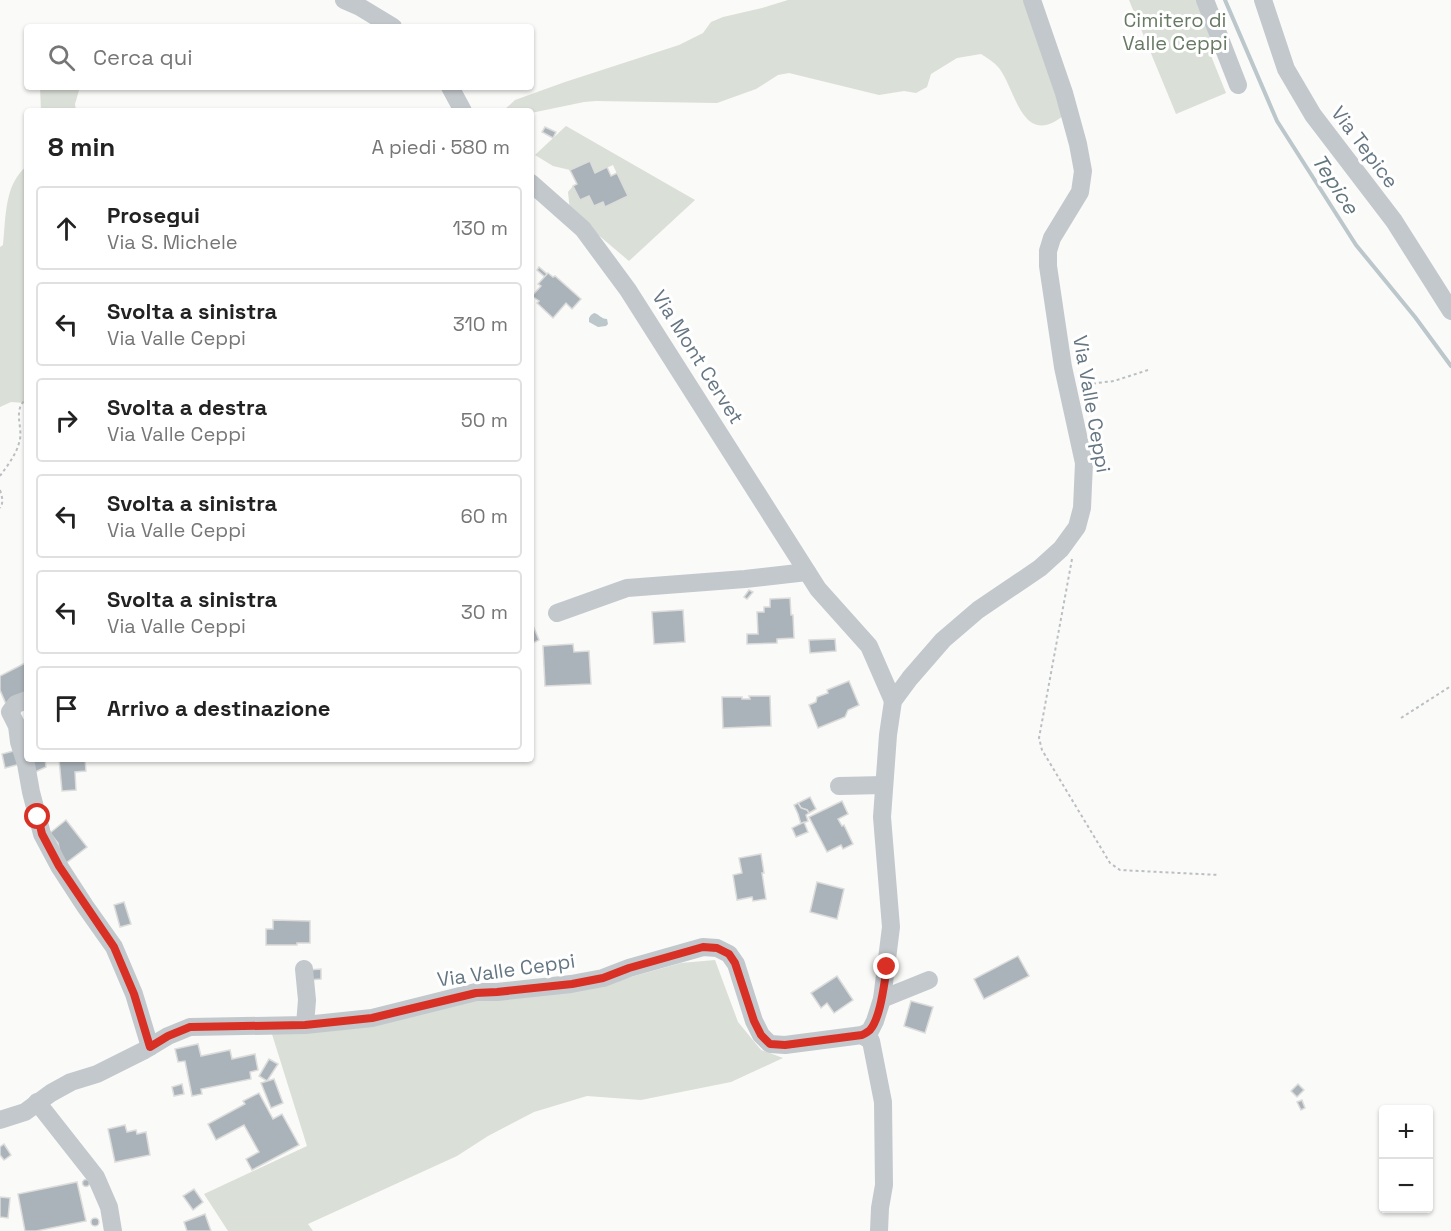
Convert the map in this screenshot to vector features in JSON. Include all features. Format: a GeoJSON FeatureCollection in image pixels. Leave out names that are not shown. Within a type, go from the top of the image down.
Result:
{"type":"FeatureCollection","features":[{"type":"Feature","properties":{"kind":"street"},"geometry":{"type":"LineString","coordinates":[[344,0],[388,24]]}},
{"type":"Feature","properties":{"kind":"street","name":"Via Valle Ceppi"},"geometry":{"type":"LineString","coordinates":[[0,1120],[24,1112],[70,1082],[97,1074],[168,1036],[190,1027],[305,1025],[372,1018],[476,993],[572,984],[603,978],[629,968],[703,947],[717,948],[729,954],[735,963],[754,1021],[761,1035],[770,1044],[785,1045],[862,1035],[870,1031],[882,999],[891,927],[882,817],[893,701],[943,640],[978,610],[1040,568],[1061,549],[1077,526],[1082,508],[1084,463],[1067,386],[1048,266],[1048,251],[1052,238],[1080,192],[1083,171],[1064,93],[1032,0]]}},
{"type":"Feature","properties":{"kind":"street"},"geometry":{"type":"LineString","coordinates":[[1205,0],[1238,85]]}},
{"type":"Feature","properties":{"kind":"street","name":"Via Tepice"},"geometry":{"type":"LineString","coordinates":[[1263,0],[1286,69],[1312,115],[1394,221],[1451,311]]}},
{"type":"Feature","properties":{"kind":"street"},"geometry":{"type":"LineString","coordinates":[[452,90],[461,108]]}},
{"type":"Feature","properties":{"kind":"street","name":"Via Mont Cervet"},"geometry":{"type":"LineString","coordinates":[[534,186],[583,229],[628,290],[818,589],[869,646],[893,701]]}},
{"type":"Feature","properties":{"kind":"street"},"geometry":{"type":"LineString","coordinates":[[557,613],[627,588],[807,572]]}},
{"type":"Feature","properties":{"kind":"street"},"geometry":{"type":"LineString","coordinates":[[24,701],[16,704],[10,712],[17,726],[24,758]]}},
{"type":"Feature","properties":{"kind":"street"},"geometry":{"type":"LineString","coordinates":[[25,762],[42,834],[59,866],[114,947],[134,994],[150,1047]]}},
{"type":"Feature","properties":{"kind":"street"},"geometry":{"type":"LineString","coordinates":[[839,786],[884,785]]}},
{"type":"Feature","properties":{"kind":"street"},"geometry":{"type":"LineString","coordinates":[[304,969],[307,1000],[305,1025]]}},
{"type":"Feature","properties":{"kind":"street"},"geometry":{"type":"LineString","coordinates":[[882,999],[928,980]]}},
{"type":"Feature","properties":{"kind":"street"},"geometry":{"type":"LineString","coordinates":[[862,1035],[871,1041],[883,1102],[884,1185],[879,1231]]}},
{"type":"Feature","properties":{"kind":"street"},"geometry":{"type":"LineString","coordinates":[[37,1102],[96,1177],[109,1207],[113,1231]]}},
{"type":"Feature","properties":{"kind":"path"},"geometry":{"type":"LineString","coordinates":[[1067,386],[1114,381],[1148,370]]}},
{"type":"Feature","properties":{"kind":"path"},"geometry":{"type":"LineString","coordinates":[[0,476],[20,441],[19,409],[24,401]]}},
{"type":"Feature","properties":{"kind":"path"},"geometry":{"type":"LineString","coordinates":[[0,490],[2,504],[0,508]]}},
{"type":"Feature","properties":{"kind":"path"},"geometry":{"type":"LineString","coordinates":[[1068,538],[1072,559],[1039,738],[1042,750],[1110,863],[1120,870],[1219,874]]}},
{"type":"Feature","properties":{"kind":"path"},"geometry":{"type":"LineString","coordinates":[[1401,718],[1451,686]]}},
{"type":"Feature","properties":{"kind":"green space"},"geometry":{"type":"Polygon","coordinates":[[[788,0],[1027,0],[1063,116],[1049,124],[1038,125],[1029,121],[999,68],[981,54],[957,58],[931,74],[927,87],[916,93],[904,91],[879,95],[789,73],[778,75],[756,89],[717,103],[596,101],[534,112],[534,108],[506,108],[515,100],[679,45],[703,33],[711,22],[723,17],[788,0]]]}},
{"type":"Feature","properties":{"kind":"green space","name":"Cimitero di Valle Ceppi"},"geometry":{"type":"Polygon","coordinates":[[[1129,0],[1201,0],[1216,36],[1205,41],[1226,93],[1176,114],[1129,0]]]}},
{"type":"Feature","properties":{"kind":"green space"},"geometry":{"type":"Polygon","coordinates":[[[40,90],[79,90],[76,108],[41,108],[40,90]]]}},
{"type":"Feature","properties":{"kind":"green space"},"geometry":{"type":"Polygon","coordinates":[[[566,126],[695,200],[629,261],[570,211],[568,192],[573,186],[580,200],[589,196],[594,206],[627,196],[613,165],[595,173],[590,162],[570,170],[553,166],[535,155],[566,126]]]}},
{"type":"Feature","properties":{"kind":"green space"},"geometry":{"type":"Polygon","coordinates":[[[24,169],[24,403],[11,402],[0,407],[0,247],[3,245],[10,192],[19,173],[24,169]]]}},
{"type":"Feature","properties":{"kind":"green space"},"geometry":{"type":"Polygon","coordinates":[[[715,960],[738,1022],[761,1050],[783,1058],[731,1082],[641,1100],[587,1096],[534,1112],[488,1136],[457,1156],[308,1224],[313,1231],[228,1231],[204,1194],[307,1146],[271,1031],[475,999],[606,984],[681,963],[715,960]]]}},
{"type":"Feature","properties":{"kind":"shaded area"},"geometry":{"type":"Polygon","coordinates":[[[594,313],[607,319],[608,324],[598,327],[589,322],[589,318],[594,313]]]}},
{"type":"Feature","properties":{"kind":"building"},"geometry":{"type":"Polygon","coordinates":[[[545,127],[556,132],[553,138],[542,132],[545,127]]]}},
{"type":"Feature","properties":{"kind":"building"},"geometry":{"type":"Polygon","coordinates":[[[590,161],[595,173],[607,167],[611,176],[617,173],[628,196],[605,207],[603,202],[594,206],[589,196],[580,200],[573,186],[577,184],[570,170],[590,161]]]}},
{"type":"Feature","properties":{"kind":"building"},"geometry":{"type":"Polygon","coordinates":[[[539,267],[547,274],[545,277],[537,270],[539,267]]]}},
{"type":"Feature","properties":{"kind":"building"},"geometry":{"type":"Polygon","coordinates":[[[548,273],[555,276],[581,299],[572,309],[566,303],[553,318],[534,297],[534,294],[541,286],[538,284],[548,273]]]}},
{"type":"Feature","properties":{"kind":"building"},"geometry":{"type":"Polygon","coordinates":[[[749,590],[753,592],[747,599],[744,597],[749,590]]]}},
{"type":"Feature","properties":{"kind":"building"},"geometry":{"type":"Polygon","coordinates":[[[790,598],[794,638],[777,639],[777,643],[747,644],[747,634],[758,634],[757,612],[764,612],[764,607],[770,607],[770,599],[790,598]]]}},
{"type":"Feature","properties":{"kind":"building"},"geometry":{"type":"Polygon","coordinates":[[[683,610],[685,642],[654,644],[652,612],[683,610]]]}},
{"type":"Feature","properties":{"kind":"building"},"geometry":{"type":"Polygon","coordinates":[[[534,628],[539,640],[534,642],[534,628]]]}},
{"type":"Feature","properties":{"kind":"building"},"geometry":{"type":"Polygon","coordinates":[[[835,639],[836,651],[810,653],[809,640],[835,639]]]}},
{"type":"Feature","properties":{"kind":"building"},"geometry":{"type":"Polygon","coordinates":[[[573,644],[574,652],[589,651],[591,684],[545,686],[543,646],[573,644]]]}},
{"type":"Feature","properties":{"kind":"building"},"geometry":{"type":"Polygon","coordinates":[[[24,664],[24,695],[6,704],[0,690],[0,676],[24,664]]]}},
{"type":"Feature","properties":{"kind":"building"},"geometry":{"type":"Polygon","coordinates":[[[849,681],[859,705],[848,710],[845,717],[818,728],[809,705],[816,702],[817,697],[828,693],[827,690],[849,681]]]}},
{"type":"Feature","properties":{"kind":"building"},"geometry":{"type":"Polygon","coordinates":[[[749,696],[770,696],[771,726],[723,728],[722,697],[750,699],[749,696]]]}},
{"type":"Feature","properties":{"kind":"building"},"geometry":{"type":"Polygon","coordinates":[[[21,749],[24,763],[5,768],[2,754],[21,749]]]}},
{"type":"Feature","properties":{"kind":"building"},"geometry":{"type":"Polygon","coordinates":[[[29,762],[45,762],[46,767],[31,774],[29,762]]]}},
{"type":"Feature","properties":{"kind":"building"},"geometry":{"type":"Polygon","coordinates":[[[59,762],[85,762],[86,771],[75,772],[76,790],[62,791],[59,762]]]}},
{"type":"Feature","properties":{"kind":"building"},"geometry":{"type":"Polygon","coordinates":[[[810,797],[816,809],[809,813],[798,803],[810,797]]]}},
{"type":"Feature","properties":{"kind":"building"},"geometry":{"type":"Polygon","coordinates":[[[842,801],[848,814],[838,819],[842,826],[844,825],[853,844],[843,849],[841,845],[827,852],[809,817],[842,801]]]}},
{"type":"Feature","properties":{"kind":"building"},"geometry":{"type":"Polygon","coordinates":[[[798,803],[809,813],[806,815],[808,821],[801,824],[794,805],[798,803]]]}},
{"type":"Feature","properties":{"kind":"building"},"geometry":{"type":"Polygon","coordinates":[[[66,820],[87,847],[66,863],[61,857],[58,843],[50,833],[66,820]]]}},
{"type":"Feature","properties":{"kind":"building"},"geometry":{"type":"Polygon","coordinates":[[[804,822],[808,832],[796,837],[792,828],[804,822]]]}},
{"type":"Feature","properties":{"kind":"building"},"geometry":{"type":"Polygon","coordinates":[[[761,854],[766,899],[753,901],[752,897],[737,900],[733,875],[742,873],[739,858],[761,854]]]}},
{"type":"Feature","properties":{"kind":"building"},"geometry":{"type":"Polygon","coordinates":[[[817,882],[844,889],[837,919],[810,912],[817,882]]]}},
{"type":"Feature","properties":{"kind":"building"},"geometry":{"type":"Polygon","coordinates":[[[124,902],[131,924],[120,927],[114,905],[124,902]]]}},
{"type":"Feature","properties":{"kind":"building"},"geometry":{"type":"Polygon","coordinates":[[[273,920],[310,921],[310,943],[266,945],[266,929],[273,929],[273,920]]]}},
{"type":"Feature","properties":{"kind":"building"},"geometry":{"type":"Polygon","coordinates":[[[1018,956],[1029,976],[984,999],[974,979],[1018,956]]]}},
{"type":"Feature","properties":{"kind":"building"},"geometry":{"type":"Polygon","coordinates":[[[321,969],[321,979],[308,980],[308,970],[321,969]]]}},
{"type":"Feature","properties":{"kind":"building"},"geometry":{"type":"Polygon","coordinates":[[[837,976],[853,1000],[834,1013],[827,1003],[821,1008],[811,993],[837,976]]]}},
{"type":"Feature","properties":{"kind":"building"},"geometry":{"type":"Polygon","coordinates":[[[911,1001],[933,1007],[925,1033],[904,1026],[911,1001]]]}},
{"type":"Feature","properties":{"kind":"building"},"geometry":{"type":"Polygon","coordinates":[[[198,1044],[201,1056],[230,1050],[232,1059],[255,1054],[258,1070],[250,1072],[251,1079],[201,1089],[202,1094],[192,1096],[185,1061],[178,1062],[175,1049],[198,1044]]]}},
{"type":"Feature","properties":{"kind":"building"},"geometry":{"type":"Polygon","coordinates":[[[269,1059],[278,1064],[267,1081],[259,1076],[269,1059]]]}},
{"type":"Feature","properties":{"kind":"building"},"geometry":{"type":"Polygon","coordinates":[[[274,1079],[283,1103],[271,1108],[261,1083],[274,1079]]]}},
{"type":"Feature","properties":{"kind":"building"},"geometry":{"type":"Polygon","coordinates":[[[182,1084],[184,1094],[174,1096],[172,1087],[182,1084]]]}},
{"type":"Feature","properties":{"kind":"building"},"geometry":{"type":"Polygon","coordinates":[[[1298,1084],[1304,1090],[1297,1097],[1291,1091],[1298,1084]]]}},
{"type":"Feature","properties":{"kind":"building"},"geometry":{"type":"Polygon","coordinates":[[[259,1093],[273,1119],[282,1114],[299,1145],[252,1170],[246,1159],[259,1152],[244,1125],[216,1140],[208,1124],[245,1104],[243,1101],[259,1093]]]}},
{"type":"Feature","properties":{"kind":"building"},"geometry":{"type":"Polygon","coordinates":[[[1302,1100],[1305,1108],[1301,1110],[1297,1102],[1302,1100]]]}},
{"type":"Feature","properties":{"kind":"building"},"geometry":{"type":"Polygon","coordinates":[[[125,1125],[127,1132],[136,1130],[137,1134],[146,1132],[150,1155],[115,1162],[108,1129],[125,1125]]]}},
{"type":"Feature","properties":{"kind":"building"},"geometry":{"type":"Polygon","coordinates":[[[4,1144],[11,1155],[4,1160],[0,1155],[0,1147],[4,1144]]]}},
{"type":"Feature","properties":{"kind":"building"},"geometry":{"type":"Polygon","coordinates":[[[86,1179],[90,1183],[86,1187],[82,1183],[86,1179]]]}},
{"type":"Feature","properties":{"kind":"building"},"geometry":{"type":"Polygon","coordinates":[[[77,1182],[86,1221],[25,1231],[18,1194],[77,1182]]]}},
{"type":"Feature","properties":{"kind":"building"},"geometry":{"type":"Polygon","coordinates":[[[194,1189],[203,1202],[193,1210],[183,1196],[194,1189]]]}},
{"type":"Feature","properties":{"kind":"building"},"geometry":{"type":"Polygon","coordinates":[[[0,1197],[10,1198],[8,1218],[0,1217],[0,1197]]]}},
{"type":"Feature","properties":{"kind":"building"},"geometry":{"type":"Polygon","coordinates":[[[205,1214],[211,1231],[187,1231],[184,1222],[205,1214]]]}},
{"type":"Feature","properties":{"kind":"building"},"geometry":{"type":"Polygon","coordinates":[[[95,1218],[99,1222],[95,1226],[91,1222],[95,1218]]]}},
{"type":"Feature","properties":{"kind":"waterway","name":"Tepice"},"geometry":{"type":"LineString","coordinates":[[1225,0],[1277,121],[1356,245],[1415,317],[1451,366]]}},
{"type":"Feature","properties":{"kind":"route"},"geometry":{"type":"LineString","coordinates":[[38,817],[42,834],[59,866],[114,947],[134,994],[150,1047],[190,1027],[305,1025],[372,1018],[476,993],[572,984],[603,978],[629,968],[703,947],[717,948],[729,954],[735,963],[754,1021],[761,1035],[770,1044],[785,1045],[862,1035],[870,1031],[882,999],[887,967]]}}]}
